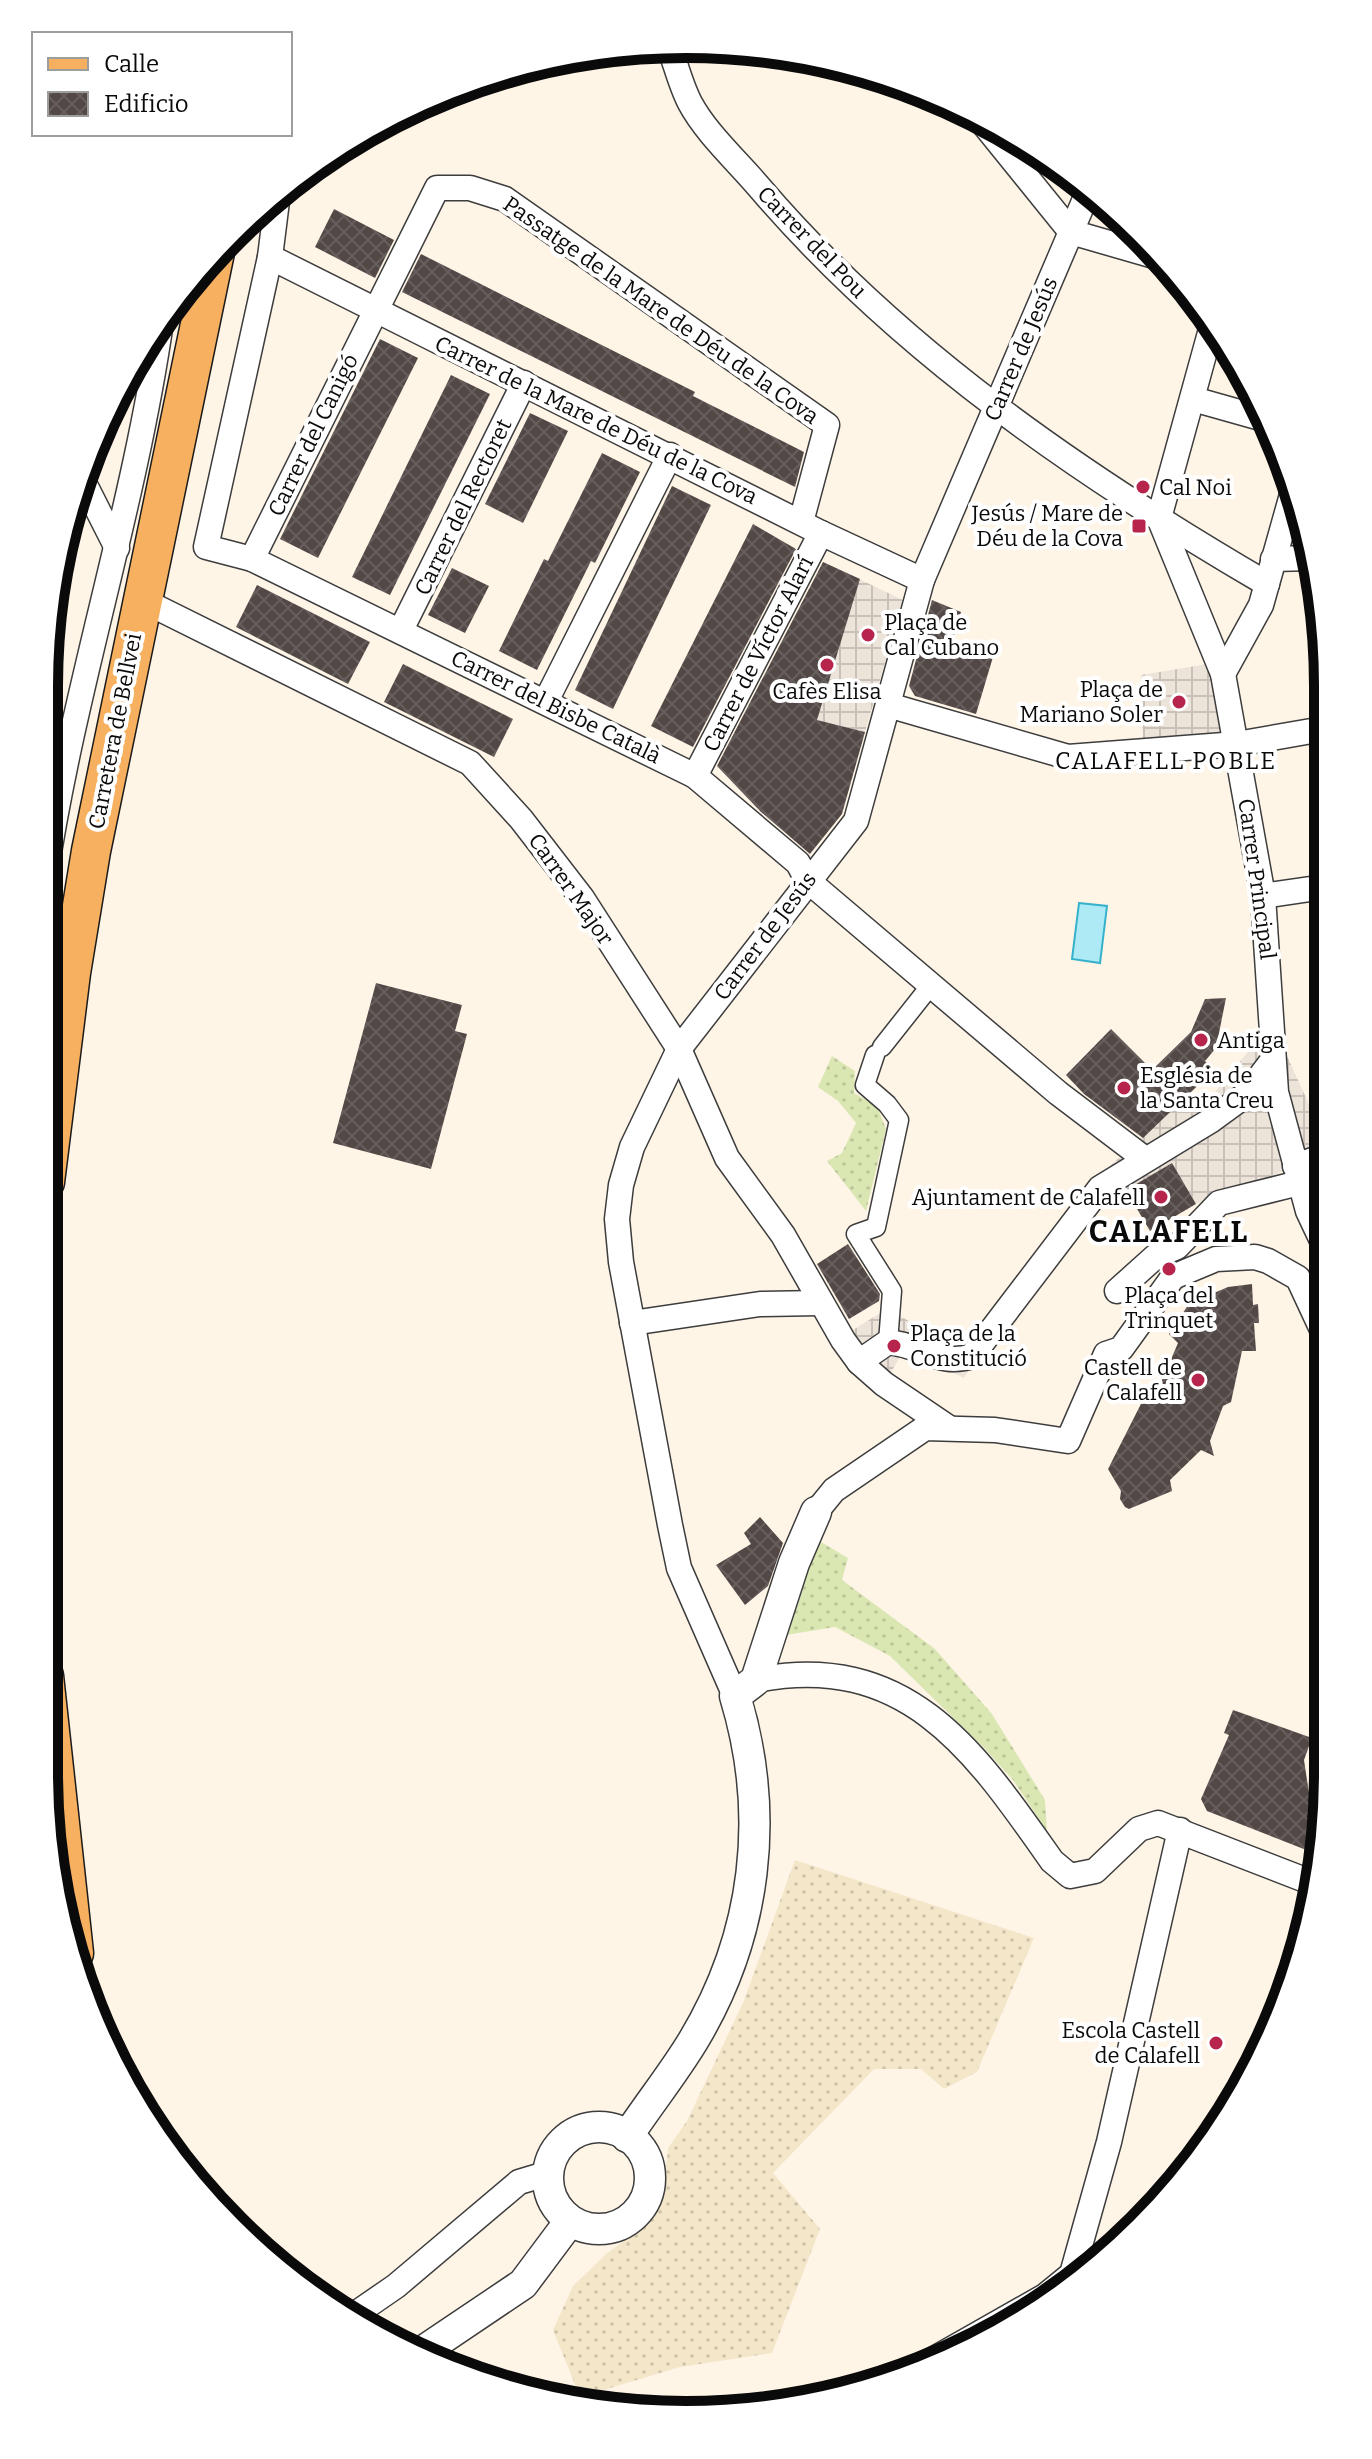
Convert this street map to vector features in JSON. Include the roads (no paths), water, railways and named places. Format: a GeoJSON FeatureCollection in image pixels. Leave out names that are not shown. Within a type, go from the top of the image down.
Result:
{"type":"FeatureCollection","features":[{"type":"Feature","properties":{"kind":"main road","name":"Carretera de Bellvei"},"geometry":{"type":"LineString","coordinates":[[58,1082],[78,927],[207,281]]}},
{"type":"Feature","properties":{"kind":"main road"},"geometry":{"type":"LineString","coordinates":[[59,1819],[64,1861]]}},
{"type":"Feature","properties":{"kind":"street","name":"Carrer del Pou"},"geometry":{"type":"LineString","coordinates":[[673,58],[690,104],[779,210],[904,334],[996,406],[1159,518],[1267,584]]}},
{"type":"Feature","properties":{"kind":"street"},"geometry":{"type":"LineString","coordinates":[[997,140],[1071,232],[1139,252]]}},
{"type":"Feature","properties":{"kind":"street","name":"Passatge de la Mare de Déu de la Cova"},"geometry":{"type":"LineString","coordinates":[[374,311],[437,188],[470,188],[505,199],[827,425],[811,528]]}},
{"type":"Feature","properties":{"kind":"street","name":"Carrer de Jesús"},"geometry":{"type":"LineString","coordinates":[[745,1688],[679,1568],[632,1323],[617,1219],[621,1185],[632,1147],[679,1049],[807,880],[856,821],[922,580],[1084,201]]}},
{"type":"Feature","properties":{"kind":"street","name":"Carrer del Bisbe Català"},"geometry":{"type":"LineString","coordinates":[[276,211],[270,257],[206,547],[252,559],[695,776],[798,863],[807,880],[1058,1093],[1145,1159]]}},
{"type":"Feature","properties":{"kind":"street","name":"Carrer de la Mare de Déu de la Cova"},"geometry":{"type":"LineString","coordinates":[[270,257],[811,528],[922,580]]}},
{"type":"Feature","properties":{"kind":"street","name":"Carrer del Canigó"},"geometry":{"type":"LineString","coordinates":[[252,559],[374,311]]}},
{"type":"Feature","properties":{"kind":"street"},"geometry":{"type":"LineString","coordinates":[[1159,518],[1209,338]]}},
{"type":"Feature","properties":{"kind":"street"},"geometry":{"type":"LineString","coordinates":[[58,818],[149,408],[157,347]]}},
{"type":"Feature","properties":{"kind":"street","name":"Carrer del Rectoret"},"geometry":{"type":"LineString","coordinates":[[401,630],[524,383]]}},
{"type":"Feature","properties":{"kind":"street"},"geometry":{"type":"LineString","coordinates":[[1193,399],[1252,416]]}},
{"type":"Feature","properties":{"kind":"street"},"geometry":{"type":"LineString","coordinates":[[546,701],[670,455]]}},
{"type":"Feature","properties":{"kind":"street"},"geometry":{"type":"LineString","coordinates":[[89,492],[117,548]]}},
{"type":"Feature","properties":{"kind":"street"},"geometry":{"type":"LineString","coordinates":[[1223,674],[1261,605],[1288,507]]}},
{"type":"Feature","properties":{"kind":"street","name":"Carrer Principal"},"geometry":{"type":"LineString","coordinates":[[1159,518],[1223,674],[1263,896],[1276,1092],[1297,1174],[1314,1224]]}},
{"type":"Feature","properties":{"kind":"street","name":"Carrer de Víctor Alarí"},"geometry":{"type":"LineString","coordinates":[[695,776],[811,528]]}},
{"type":"Feature","properties":{"kind":"street"},"geometry":{"type":"LineString","coordinates":[[1273,559],[1301,558]]}},
{"type":"Feature","properties":{"kind":"street","name":"Carrer Major"},"geometry":{"type":"LineString","coordinates":[[142,600],[470,763],[521,819],[582,898],[679,1049],[727,1158],[783,1235],[820,1303],[859,1362]]}},
{"type":"Feature","properties":{"kind":"street"},"geometry":{"type":"LineString","coordinates":[[888,705],[1068,757],[1237,744],[1314,731]]}},
{"type":"Feature","properties":{"kind":"street"},"geometry":{"type":"LineString","coordinates":[[1263,896],[1314,888]]}},
{"type":"Feature","properties":{"kind":"street"},"geometry":{"type":"LineString","coordinates":[[888,1342],[892,1291],[856,1234],[876,1227],[899,1120],[887,1104],[865,1085],[879,1051],[931,985]]}},
{"type":"Feature","properties":{"kind":"street"},"geometry":{"type":"LineString","coordinates":[[949,1428],[884,1384],[859,1362],[888,1342],[906,1343],[954,1362],[972,1356],[1100,1188],[1210,1121],[1247,1094],[1272,1061]]}},
{"type":"Feature","properties":{"kind":"street"},"geometry":{"type":"LineString","coordinates":[[1117,1291],[1156,1256],[1177,1247],[1219,1203],[1297,1174],[1314,1163]]}},
{"type":"Feature","properties":{"kind":"street"},"geometry":{"type":"LineString","coordinates":[[1156,1256],[1173,1277]]}},
{"type":"Feature","properties":{"kind":"street"},"geometry":{"type":"LineString","coordinates":[[627,2137],[692,2044],[736,1952],[756,1845],[756,1803],[745,1688],[816,1512],[834,1490],[925,1428],[1013,1432],[1063,1443],[1072,1436],[1106,1354],[1121,1349],[1173,1277],[1216,1259],[1255,1257],[1268,1261],[1298,1278],[1314,1312]]}},
{"type":"Feature","properties":{"kind":"street"},"geometry":{"type":"LineString","coordinates":[[632,1323],[760,1304],[820,1303]]}},
{"type":"Feature","properties":{"kind":"street"},"geometry":{"type":"LineString","coordinates":[[745,1688],[781,1675],[877,1684],[921,1708],[971,1751],[1052,1861],[1070,1876],[1095,1871],[1139,1829],[1158,1823],[1305,1880]]}},
{"type":"Feature","properties":{"kind":"street"},"geometry":{"type":"LineString","coordinates":[[1074,2266],[1109,2142],[1180,1830]]}},
{"type":"Feature","properties":{"kind":"street"},"geometry":{"type":"LineString","coordinates":[[596,2127],[614,2129],[627,2137],[644,2154],[650,2170],[648,2193],[639,2210],[623,2224],[607,2229],[584,2227],[570,2221],[554,2202],[549,2173],[559,2146],[574,2133],[596,2127]]}},
{"type":"Feature","properties":{"kind":"street"},"geometry":{"type":"LineString","coordinates":[[361,2310],[396,2286],[519,2182],[549,2173]]}},
{"type":"Feature","properties":{"kind":"street"},"geometry":{"type":"LineString","coordinates":[[431,2346],[523,2284],[570,2221]]}},
{"type":"Feature","properties":{"kind":"water"},"geometry":{"type":"Polygon","coordinates":[[[1079,903],[1107,906],[1100,963],[1072,959],[1079,903]]]}},
{"type":"Feature","properties":{"kind":"place","name":"Cal Noi"},"geometry":{"type":"Point","coordinates":[1143,487]}},
{"type":"Feature","properties":{"kind":"place","name":"Jesús / Mare de Déu de la Cova"},"geometry":{"type":"Point","coordinates":[1139,526]}},
{"type":"Feature","properties":{"kind":"place","name":"Plaça de Cal Cubano"},"geometry":{"type":"Point","coordinates":[868,635]}},
{"type":"Feature","properties":{"kind":"place","name":"Cafès Elisa"},"geometry":{"type":"Point","coordinates":[827,665]}},
{"type":"Feature","properties":{"kind":"place","name":"Plaça de Mariano Soler"},"geometry":{"type":"Point","coordinates":[1179,702]}},
{"type":"Feature","properties":{"kind":"place","name":"Antiga"},"geometry":{"type":"Point","coordinates":[1201,1040]}},
{"type":"Feature","properties":{"kind":"place","name":"Església de la Santa Creu"},"geometry":{"type":"Point","coordinates":[1124,1088]}},
{"type":"Feature","properties":{"kind":"place","name":"Ajuntament de Calafell"},"geometry":{"type":"Point","coordinates":[1161,1197]}},
{"type":"Feature","properties":{"kind":"place","name":"Plaça del Trinquet"},"geometry":{"type":"Point","coordinates":[1169,1269]}},
{"type":"Feature","properties":{"kind":"place","name":"Plaça de la Constitució"},"geometry":{"type":"Point","coordinates":[894,1346]}},
{"type":"Feature","properties":{"kind":"place","name":"Castell de Calafell"},"geometry":{"type":"Point","coordinates":[1198,1380]}},
{"type":"Feature","properties":{"kind":"place","name":"Escola Castell de Calafell"},"geometry":{"type":"Point","coordinates":[1216,2043]}},
{"type":"Feature","properties":{"kind":"district","name":"CALAFELL POBLE"},"geometry":{"type":"Point","coordinates":[1166,761]}},
{"type":"Feature","properties":{"kind":"district","name":"CALAFELL"},"geometry":{"type":"Point","coordinates":[1169,1232]}}]}
